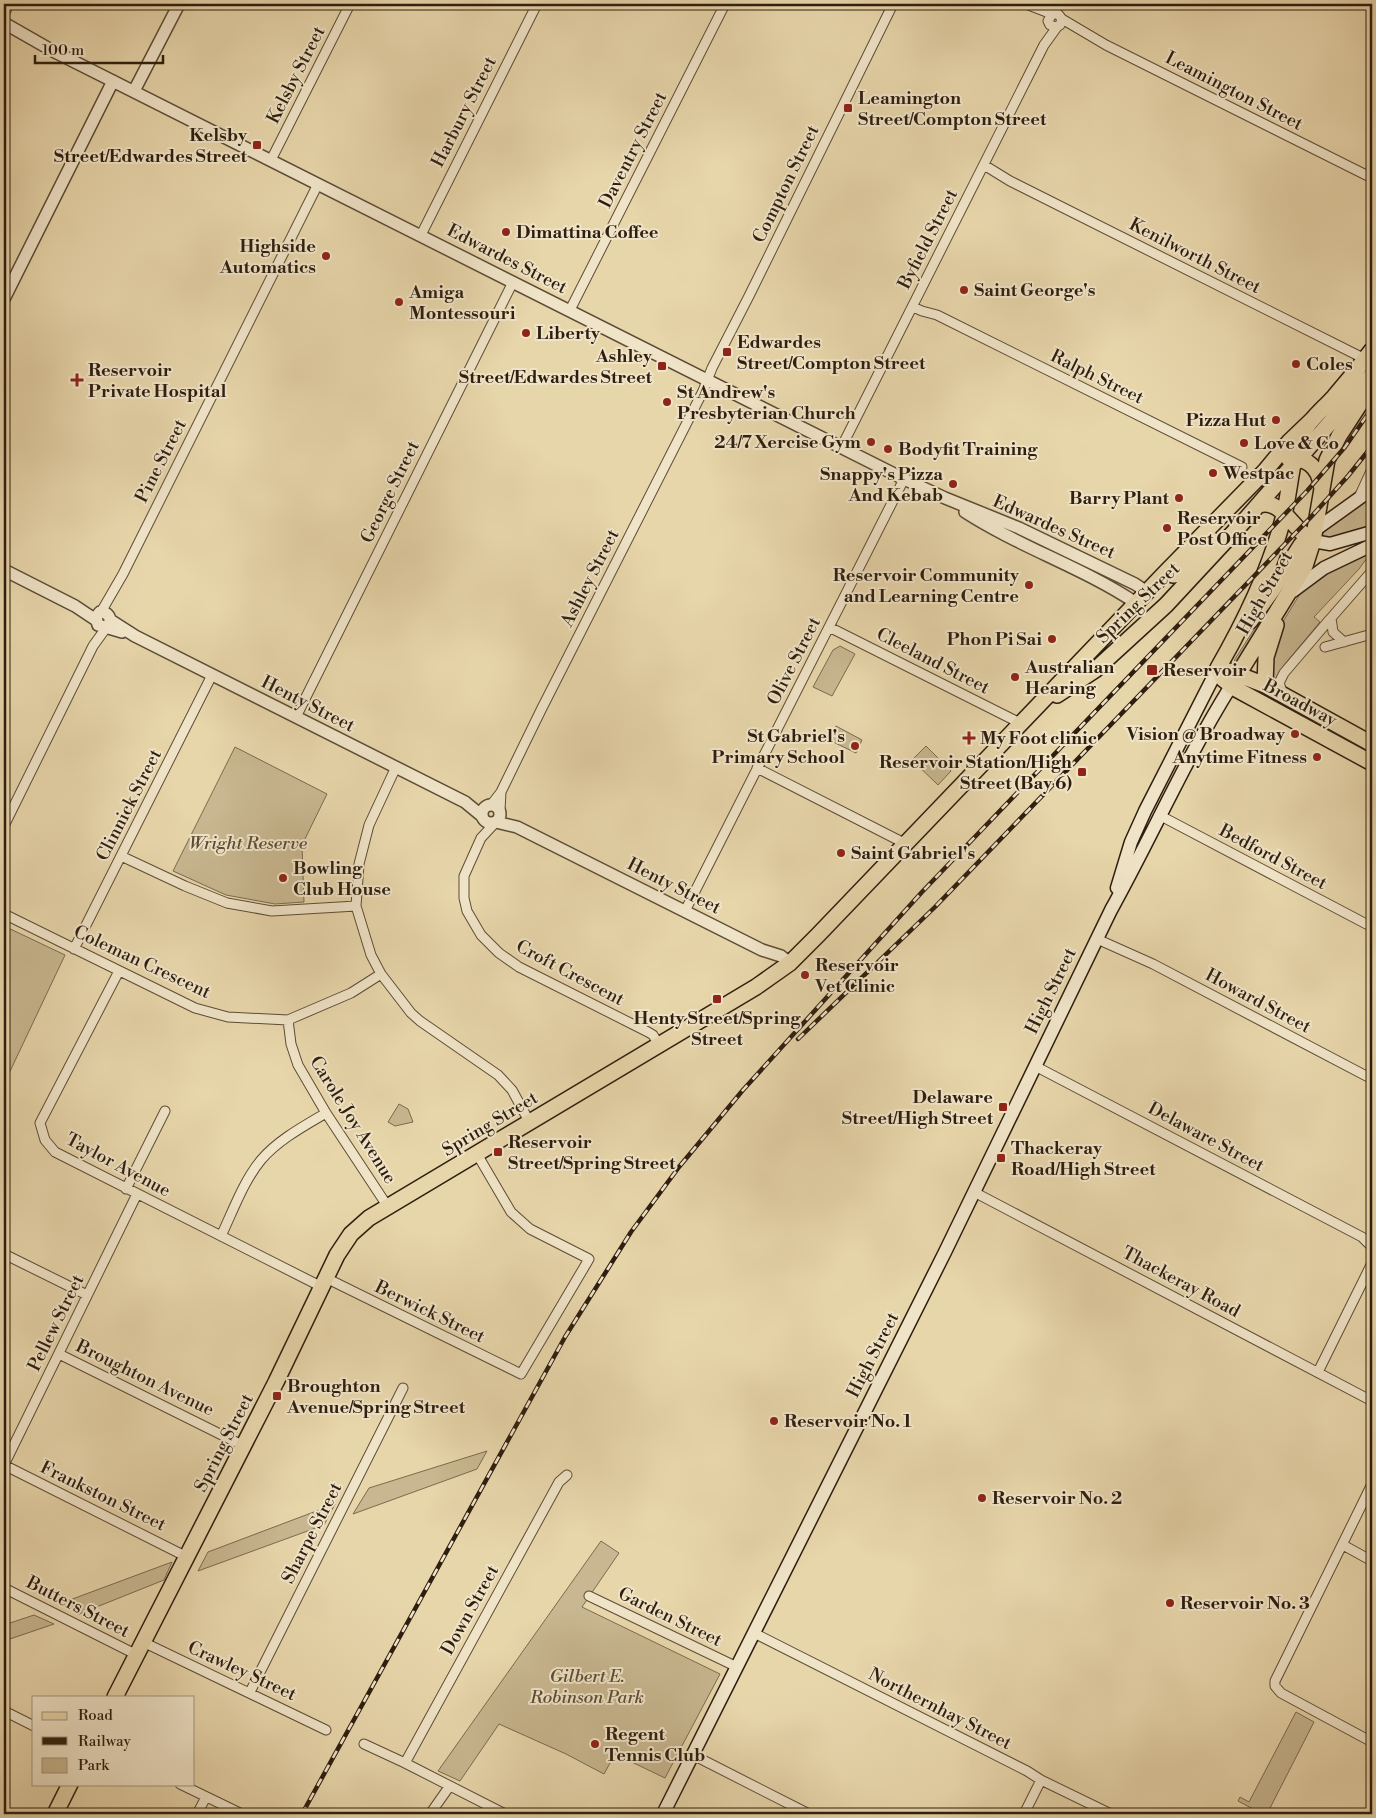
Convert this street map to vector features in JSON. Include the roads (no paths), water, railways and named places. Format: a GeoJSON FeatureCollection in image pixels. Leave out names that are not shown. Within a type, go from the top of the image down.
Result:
{"type":"FeatureCollection","features":[{"type":"Feature","properties":{"kind":"main road","name":"High Street"},"geometry":{"type":"LineString","coordinates":[[1111,910],[1131,842],[1144,811],[1218,667],[1235,639],[1264,576],[1285,514],[1301,436],[1313,419],[1369,354]]}},
{"type":"Feature","properties":{"kind":"main road","name":"Spring Street"},"geometry":{"type":"LineString","coordinates":[[116,1696],[188,1557],[338,1255],[351,1234],[369,1218],[756,987],[785,966],[818,935],[1037,708],[1078,675],[1116,652],[1162,609],[1259,505],[1296,460],[1372,375]]}},
{"type":"Feature","properties":{"kind":"main road","name":"High Street"},"geometry":{"type":"LineString","coordinates":[[663,1814],[974,1192],[1098,936],[1183,768],[1305,566],[1325,470],[1331,451],[1372,383]]}},
{"type":"Feature","properties":{"kind":"main road","name":"Spring Street"},"geometry":{"type":"LineString","coordinates":[[1078,675],[1136,603],[1268,468],[1291,439],[1313,419]]}},
{"type":"Feature","properties":{"kind":"main road"},"geometry":{"type":"LineString","coordinates":[[1268,468],[1285,460],[1308,462],[1319,476],[1321,490],[1329,505],[1335,509],[1344,510]]}},
{"type":"Feature","properties":{"kind":"main road"},"geometry":{"type":"LineString","coordinates":[[1312,537],[1372,489]]}},
{"type":"Feature","properties":{"kind":"main road"},"geometry":{"type":"LineString","coordinates":[[1259,505],[1264,503],[1273,505],[1312,537],[1330,544],[1372,532]]}},
{"type":"Feature","properties":{"kind":"main road"},"geometry":{"type":"LineString","coordinates":[[1166,571],[1173,575],[1179,574],[1214,539],[1245,520]]}},
{"type":"Feature","properties":{"kind":"main road","name":"High Street"},"geometry":{"type":"LineString","coordinates":[[1235,639],[1266,600],[1293,556],[1312,537]]}},
{"type":"Feature","properties":{"kind":"main road"},"geometry":{"type":"LineString","coordinates":[[1265,685],[1264,671],[1267,654],[1285,601],[1298,586],[1320,570],[1372,546]]}},
{"type":"Feature","properties":{"kind":"main road"},"geometry":{"type":"LineString","coordinates":[[1147,592],[1162,609]]}},
{"type":"Feature","properties":{"kind":"main road"},"geometry":{"type":"LineString","coordinates":[[1136,603],[1162,609]]}},
{"type":"Feature","properties":{"kind":"main road","name":"Broadway"},"geometry":{"type":"LineString","coordinates":[[1218,667],[1224,679],[1265,685],[1372,744]]}},
{"type":"Feature","properties":{"kind":"main road","name":"Broadway"},"geometry":{"type":"LineString","coordinates":[[1235,680],[1328,739],[1372,763]]}},
{"type":"Feature","properties":{"kind":"main road"},"geometry":{"type":"LineString","coordinates":[[1328,739],[1336,724]]}},
{"type":"Feature","properties":{"kind":"main road"},"geometry":{"type":"LineString","coordinates":[[1131,842],[1143,849]]}},
{"type":"Feature","properties":{"kind":"main road"},"geometry":{"type":"LineString","coordinates":[[55,1814],[69,1786]]}},
{"type":"Feature","properties":{"kind":"street"},"geometry":{"type":"LineString","coordinates":[[4,15],[9,4]]}},
{"type":"Feature","properties":{"kind":"street"},"geometry":{"type":"LineString","coordinates":[[134,91],[179,4]]}},
{"type":"Feature","properties":{"kind":"street","name":"Kelsby Street"},"geometry":{"type":"LineString","coordinates":[[271,160],[350,4]]}},
{"type":"Feature","properties":{"kind":"street","name":"Harbury Street"},"geometry":{"type":"LineString","coordinates":[[420,235],[537,4]]}},
{"type":"Feature","properties":{"kind":"street","name":"Daventry Street"},"geometry":{"type":"LineString","coordinates":[[570,310],[725,4]]}},
{"type":"Feature","properties":{"kind":"street","name":"Compton Street"},"geometry":{"type":"LineString","coordinates":[[708,379],[893,4]]}},
{"type":"Feature","properties":{"kind":"street","name":"Leamington Street"},"geometry":{"type":"LineString","coordinates":[[1027,4],[1055,21],[1082,32],[1372,178]]}},
{"type":"Feature","properties":{"kind":"street","name":"Byfield Street"},"geometry":{"type":"LineString","coordinates":[[842,448],[1055,21]]}},
{"type":"Feature","properties":{"kind":"street","name":"Edwardes Street"},"geometry":{"type":"LineString","coordinates":[[4,23],[53,51],[904,479],[1019,528],[1133,583],[1147,592]]}},
{"type":"Feature","properties":{"kind":"street","name":"Edwardes Street"},"geometry":{"type":"LineString","coordinates":[[4,31],[26,42],[53,51]]}},
{"type":"Feature","properties":{"kind":"street"},"geometry":{"type":"LineString","coordinates":[[4,299],[113,81]]}},
{"type":"Feature","properties":{"kind":"street","name":"Kenilworth Street"},"geometry":{"type":"LineString","coordinates":[[982,168],[1369,354]]}},
{"type":"Feature","properties":{"kind":"street","name":"Pine Street"},"geometry":{"type":"LineString","coordinates":[[4,826],[93,646],[114,592],[318,184]]}},
{"type":"Feature","properties":{"kind":"street","name":"George Street"},"geometry":{"type":"LineString","coordinates":[[296,717],[513,282]]}},
{"type":"Feature","properties":{"kind":"street","name":"Ralph Street"},"geometry":{"type":"LineString","coordinates":[[914,304],[925,305],[936,315],[1242,467]]}},
{"type":"Feature","properties":{"kind":"street","name":"Ashley Street"},"geometry":{"type":"LineString","coordinates":[[492,814],[541,710],[708,379]]}},
{"type":"Feature","properties":{"kind":"street"},"geometry":{"type":"LineString","coordinates":[[1355,502],[1372,470]]}},
{"type":"Feature","properties":{"kind":"street","name":"Olive Street"},"geometry":{"type":"LineString","coordinates":[[685,911],[904,479]]}},
{"type":"Feature","properties":{"kind":"street","name":"Edwardes Street"},"geometry":{"type":"LineString","coordinates":[[945,498],[990,528],[1126,596],[1136,603]]}},
{"type":"Feature","properties":{"kind":"street","name":"Henty Street"},"geometry":{"type":"LineString","coordinates":[[4,570],[212,676],[762,950],[775,961],[785,966]]}},
{"type":"Feature","properties":{"kind":"street"},"geometry":{"type":"LineString","coordinates":[[1285,696],[1279,685],[1282,676],[1334,613],[1372,571]]}},
{"type":"Feature","properties":{"kind":"street"},"geometry":{"type":"LineString","coordinates":[[1330,619],[1333,632],[1344,642]]}},
{"type":"Feature","properties":{"kind":"street","name":"Cleeland Street"},"geometry":{"type":"LineString","coordinates":[[829,627],[1022,724]]}},
{"type":"Feature","properties":{"kind":"street"},"geometry":{"type":"LineString","coordinates":[[1325,647],[1372,634]]}},
{"type":"Feature","properties":{"kind":"street","name":"Clinnick Street"},"geometry":{"type":"LineString","coordinates":[[74,949],[212,676]]}},
{"type":"Feature","properties":{"kind":"street"},"geometry":{"type":"LineString","coordinates":[[396,768],[369,825],[359,864],[356,906],[371,955],[381,974],[411,1013],[498,1075],[512,1090],[530,1123]]}},
{"type":"Feature","properties":{"kind":"street"},"geometry":{"type":"LineString","coordinates":[[757,768],[906,844]]}},
{"type":"Feature","properties":{"kind":"street","name":"Croft Crescent"},"geometry":{"type":"LineString","coordinates":[[492,814],[464,876],[467,911],[481,935],[508,960],[648,1032],[653,1035],[659,1045]]}},
{"type":"Feature","properties":{"kind":"street","name":"Bedford Street"},"geometry":{"type":"LineString","coordinates":[[1159,815],[1372,928]]}},
{"type":"Feature","properties":{"kind":"street"},"geometry":{"type":"LineString","coordinates":[[121,856],[227,903],[272,911],[356,906]]}},
{"type":"Feature","properties":{"kind":"street","name":"Coleman Crescent"},"geometry":{"type":"LineString","coordinates":[[4,914],[196,1008],[228,1017],[288,1020],[351,992],[381,974]]}},
{"type":"Feature","properties":{"kind":"street","name":"Howard Street"},"geometry":{"type":"LineString","coordinates":[[1098,936],[1122,946],[1128,952],[1372,1079]]}},
{"type":"Feature","properties":{"kind":"street","name":"Taylor Avenue"},"geometry":{"type":"LineString","coordinates":[[119,971],[40,1123],[45,1140],[55,1152],[221,1236],[324,1283]]}},
{"type":"Feature","properties":{"kind":"street","name":"Carole Joy Avenue"},"geometry":{"type":"LineString","coordinates":[[288,1020],[291,1044],[298,1065],[326,1112],[388,1207]]}},
{"type":"Feature","properties":{"kind":"street","name":"Delaware Street"},"geometry":{"type":"LineString","coordinates":[[1035,1066],[1362,1237],[1372,1246]]}},
{"type":"Feature","properties":{"kind":"street"},"geometry":{"type":"LineString","coordinates":[[126,1188],[165,1111]]}},
{"type":"Feature","properties":{"kind":"street"},"geometry":{"type":"LineString","coordinates":[[221,1236],[246,1182],[261,1160],[285,1138],[326,1112]]}},
{"type":"Feature","properties":{"kind":"street","name":"Berwick Street"},"geometry":{"type":"LineString","coordinates":[[324,1283],[521,1374],[589,1259],[530,1230],[511,1212],[477,1154]]}},
{"type":"Feature","properties":{"kind":"street","name":"Thackeray Road"},"geometry":{"type":"LineString","coordinates":[[974,1192],[1372,1401]]}},
{"type":"Feature","properties":{"kind":"street","name":"Pellew Street"},"geometry":{"type":"LineString","coordinates":[[4,1465],[137,1194]]}},
{"type":"Feature","properties":{"kind":"street"},"geometry":{"type":"LineString","coordinates":[[1318,1372],[1371,1265],[1372,1246]]}},
{"type":"Feature","properties":{"kind":"street"},"geometry":{"type":"LineString","coordinates":[[4,1254],[87,1295]]}},
{"type":"Feature","properties":{"kind":"street","name":"Broughton Avenue"},"geometry":{"type":"LineString","coordinates":[[59,1354],[244,1446]]}},
{"type":"Feature","properties":{"kind":"street","name":"Sharpe Street"},"geometry":{"type":"LineString","coordinates":[[250,1692],[403,1388]]}},
{"type":"Feature","properties":{"kind":"street","name":"Frankston Street"},"geometry":{"type":"LineString","coordinates":[[4,1465],[188,1557]]}},
{"type":"Feature","properties":{"kind":"street","name":"Down Street"},"geometry":{"type":"LineString","coordinates":[[405,1763],[559,1482],[567,1475]]}},
{"type":"Feature","properties":{"kind":"street"},"geometry":{"type":"LineString","coordinates":[[1372,1484],[1275,1681],[1275,1686],[1282,1693],[1372,1742]]}},
{"type":"Feature","properties":{"kind":"street"},"geometry":{"type":"LineString","coordinates":[[1343,1545],[1372,1561]]}},
{"type":"Feature","properties":{"kind":"street","name":"Butters Street"},"geometry":{"type":"LineString","coordinates":[[4,1588],[140,1648]]}},
{"type":"Feature","properties":{"kind":"street","name":"Garden Street"},"geometry":{"type":"LineString","coordinates":[[589,1596],[737,1667]]}},
{"type":"Feature","properties":{"kind":"street","name":"Northernhay Street"},"geometry":{"type":"LineString","coordinates":[[754,1633],[1111,1814]]}},
{"type":"Feature","properties":{"kind":"street","name":"Crawley Street"},"geometry":{"type":"LineString","coordinates":[[140,1648],[250,1692],[326,1730]]}},
{"type":"Feature","properties":{"kind":"street"},"geometry":{"type":"LineString","coordinates":[[4,1711],[32,1725]]}},
{"type":"Feature","properties":{"kind":"street"},"geometry":{"type":"LineString","coordinates":[[364,1744],[505,1814]]}},
{"type":"Feature","properties":{"kind":"street"},"geometry":{"type":"LineString","coordinates":[[693,1755],[809,1814]]}},
{"type":"Feature","properties":{"kind":"street"},"geometry":{"type":"LineString","coordinates":[[1024,1814],[1041,1780]]}},
{"type":"Feature","properties":{"kind":"street"},"geometry":{"type":"LineString","coordinates":[[184,1786],[242,1814]]}},
{"type":"Feature","properties":{"kind":"street"},"geometry":{"type":"LineString","coordinates":[[430,1814],[449,1787]]}},
{"type":"Feature","properties":{"kind":"street"},"geometry":{"type":"LineString","coordinates":[[197,1814],[206,1797]]}},
{"type":"Feature","properties":{"kind":"railway"},"geometry":{"type":"LineString","coordinates":[[302,1814],[565,1337],[631,1232],[679,1167],[743,1090],[922,892],[1307,491],[1345,447],[1372,408]]}},
{"type":"Feature","properties":{"kind":"railway"},"geometry":{"type":"LineString","coordinates":[[798,1039],[935,907],[1311,517],[1372,446]]}},
{"type":"Feature","properties":{"kind":"place","name":"Leamington Street/Compton Street"},"geometry":{"type":"Point","coordinates":[848,108]}},
{"type":"Feature","properties":{"kind":"place","name":"Kelsby Street/Edwardes Street"},"geometry":{"type":"Point","coordinates":[257,145]}},
{"type":"Feature","properties":{"kind":"place","name":"Dimattina Coffee"},"geometry":{"type":"Point","coordinates":[506,232]}},
{"type":"Feature","properties":{"kind":"place","name":"Highside Automatics"},"geometry":{"type":"Point","coordinates":[326,256]}},
{"type":"Feature","properties":{"kind":"place","name":"Saint George's"},"geometry":{"type":"Point","coordinates":[964,290]}},
{"type":"Feature","properties":{"kind":"place","name":"Amiga Montessouri"},"geometry":{"type":"Point","coordinates":[399,302]}},
{"type":"Feature","properties":{"kind":"place","name":"Liberty"},"geometry":{"type":"Point","coordinates":[526,333]}},
{"type":"Feature","properties":{"kind":"place","name":"Edwardes Street/Compton Street"},"geometry":{"type":"Point","coordinates":[727,352]}},
{"type":"Feature","properties":{"kind":"place","name":"Coles"},"geometry":{"type":"Point","coordinates":[1296,364]}},
{"type":"Feature","properties":{"kind":"place","name":"Ashley Street/Edwardes Street"},"geometry":{"type":"Point","coordinates":[662,366]}},
{"type":"Feature","properties":{"kind":"place","name":"Reservoir Private Hospital"},"geometry":{"type":"Point","coordinates":[77,380]}},
{"type":"Feature","properties":{"kind":"place","name":"St Andrew's Presbyterian Church"},"geometry":{"type":"Point","coordinates":[667,402]}},
{"type":"Feature","properties":{"kind":"place","name":"Pizza Hut"},"geometry":{"type":"Point","coordinates":[1276,420]}},
{"type":"Feature","properties":{"kind":"place","name":"24/7 Xercise Gym"},"geometry":{"type":"Point","coordinates":[871,442]}},
{"type":"Feature","properties":{"kind":"place","name":"Love & Co"},"geometry":{"type":"Point","coordinates":[1244,443]}},
{"type":"Feature","properties":{"kind":"place","name":"Bodyfit Training"},"geometry":{"type":"Point","coordinates":[888,449]}},
{"type":"Feature","properties":{"kind":"place","name":"Westpac"},"geometry":{"type":"Point","coordinates":[1213,473]}},
{"type":"Feature","properties":{"kind":"place","name":"Snappy's Pizza And Kebab"},"geometry":{"type":"Point","coordinates":[953,484]}},
{"type":"Feature","properties":{"kind":"place","name":"Barry Plant"},"geometry":{"type":"Point","coordinates":[1179,498]}},
{"type":"Feature","properties":{"kind":"place","name":"Reservoir Post Office"},"geometry":{"type":"Point","coordinates":[1167,528]}},
{"type":"Feature","properties":{"kind":"place","name":"Reservoir Community and Learning Centre"},"geometry":{"type":"Point","coordinates":[1029,585]}},
{"type":"Feature","properties":{"kind":"place","name":"Phon Pi Sai"},"geometry":{"type":"Point","coordinates":[1052,639]}},
{"type":"Feature","properties":{"kind":"place","name":"Reservoir"},"geometry":{"type":"Point","coordinates":[1152,670]}},
{"type":"Feature","properties":{"kind":"place","name":"Australian Hearing"},"geometry":{"type":"Point","coordinates":[1015,677]}},
{"type":"Feature","properties":{"kind":"place","name":"Vision @ Broadway"},"geometry":{"type":"Point","coordinates":[1295,734]}},
{"type":"Feature","properties":{"kind":"place","name":"My Foot clinic"},"geometry":{"type":"Point","coordinates":[969,738]}},
{"type":"Feature","properties":{"kind":"place","name":"St Gabriel's Primary School"},"geometry":{"type":"Point","coordinates":[855,746]}},
{"type":"Feature","properties":{"kind":"place","name":"Anytime Fitness"},"geometry":{"type":"Point","coordinates":[1317,757]}},
{"type":"Feature","properties":{"kind":"place","name":"Reservoir Station/High Street (Bay 6)"},"geometry":{"type":"Point","coordinates":[1082,772]}},
{"type":"Feature","properties":{"kind":"place","name":"Saint Gabriel's"},"geometry":{"type":"Point","coordinates":[841,853]}},
{"type":"Feature","properties":{"kind":"place","name":"Bowling Club House"},"geometry":{"type":"Point","coordinates":[283,878]}},
{"type":"Feature","properties":{"kind":"place","name":"Reservoir Vet Clinic"},"geometry":{"type":"Point","coordinates":[805,975]}},
{"type":"Feature","properties":{"kind":"place","name":"Henty Street/Spring Street"},"geometry":{"type":"Point","coordinates":[717,999]}},
{"type":"Feature","properties":{"kind":"place","name":"Delaware Street/High Street"},"geometry":{"type":"Point","coordinates":[1003,1107]}},
{"type":"Feature","properties":{"kind":"place","name":"Reservoir Street/Spring Street"},"geometry":{"type":"Point","coordinates":[498,1152]}},
{"type":"Feature","properties":{"kind":"place","name":"Thackeray Road/High Street"},"geometry":{"type":"Point","coordinates":[1001,1158]}},
{"type":"Feature","properties":{"kind":"place","name":"Broughton Avenue/Spring Street"},"geometry":{"type":"Point","coordinates":[277,1396]}},
{"type":"Feature","properties":{"kind":"place","name":"Reservoir No. 1"},"geometry":{"type":"Point","coordinates":[774,1421]}},
{"type":"Feature","properties":{"kind":"place","name":"Reservoir No. 2"},"geometry":{"type":"Point","coordinates":[982,1498]}},
{"type":"Feature","properties":{"kind":"place","name":"Reservoir No. 3"},"geometry":{"type":"Point","coordinates":[1170,1603]}},
{"type":"Feature","properties":{"kind":"place","name":"Regent Tennis Club"},"geometry":{"type":"Point","coordinates":[595,1744]}},
{"type":"Feature","properties":{"kind":"park label","name":"Wright Reserve"},"geometry":{"type":"Point","coordinates":[248,843]}},
{"type":"Feature","properties":{"kind":"park label","name":"Gilbert E. Robinson Park"},"geometry":{"type":"Point","coordinates":[587,1686]}}]}
